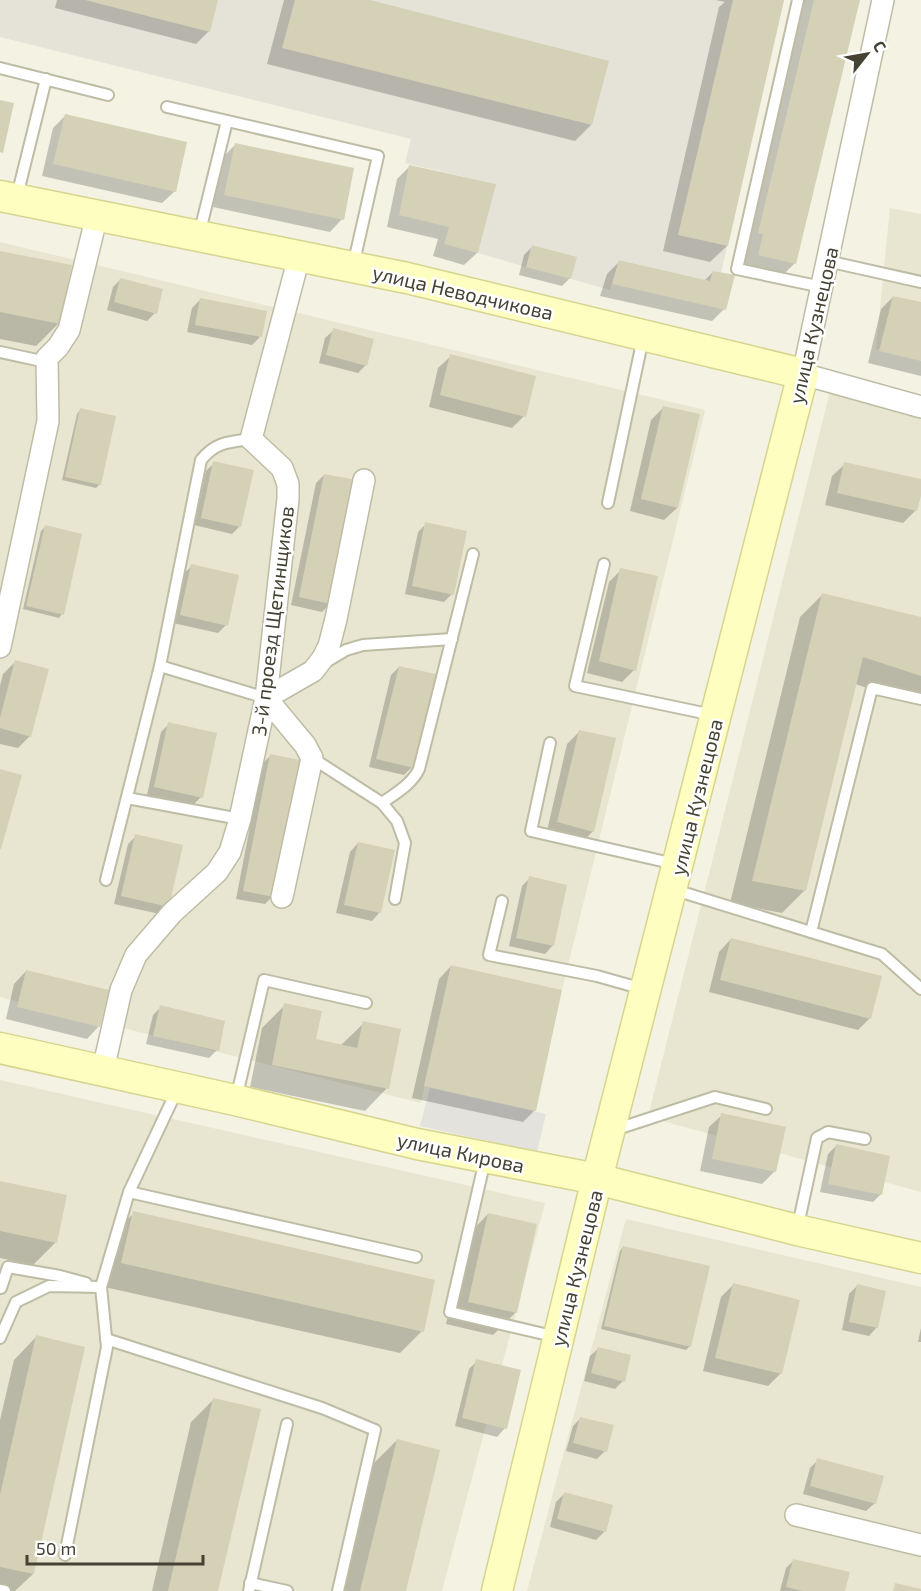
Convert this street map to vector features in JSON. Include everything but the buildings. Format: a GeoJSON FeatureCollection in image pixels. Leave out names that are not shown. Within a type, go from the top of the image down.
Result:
{"type":"FeatureCollection","features":[{"type":"Feature","properties":{"kind":"main road","name":"улица Неводчикова"},"geometry":{"type":"LineString","coordinates":[[8,198],[353,267],[803,374]]}},
{"type":"Feature","properties":{"kind":"main road","name":"улица Кузнецова"},"geometry":{"type":"LineString","coordinates":[[497,1591],[597,1179],[803,374]]}},
{"type":"Feature","properties":{"kind":"main road","name":"улица Кирова"},"geometry":{"type":"LineString","coordinates":[[0,1048],[236,1100],[417,1144],[597,1179],[797,1230],[921,1258]]}},
{"type":"Feature","properties":{"kind":"street","name":"улица Кузнецова"},"geometry":{"type":"LineString","coordinates":[[803,374],[883,0]]}},
{"type":"Feature","properties":{"kind":"street"},"geometry":{"type":"LineString","coordinates":[[0,647],[48,422],[47,358],[69,330],[97,215]]}},
{"type":"Feature","properties":{"kind":"street"},"geometry":{"type":"LineString","coordinates":[[250,439],[299,257]]}},
{"type":"Feature","properties":{"kind":"street","name":"улица Неводчикова"},"geometry":{"type":"LineString","coordinates":[[803,374],[921,407]]}},
{"type":"Feature","properties":{"kind":"street","name":"3-й проезд Щетинщиков"},"geometry":{"type":"LineString","coordinates":[[103,1070],[121,990],[136,955],[172,913],[217,872],[230,852],[240,819],[266,698],[288,499],[288,484],[282,468],[250,439]]}},
{"type":"Feature","properties":{"kind":"street"},"geometry":{"type":"LineString","coordinates":[[282,897],[312,758],[266,698],[313,671],[329,646],[364,480]]}},
{"type":"Feature","properties":{"kind":"street"},"geometry":{"type":"LineString","coordinates":[[796,1515],[921,1545]]}},
{"type":"Feature","properties":{"kind":"lane"},"geometry":{"type":"LineString","coordinates":[[798,0],[737,269],[822,287]]}},
{"type":"Feature","properties":{"kind":"lane"},"geometry":{"type":"LineString","coordinates":[[0,68],[108,95]]}},
{"type":"Feature","properties":{"kind":"lane"},"geometry":{"type":"LineString","coordinates":[[8,198],[46,80]]}},
{"type":"Feature","properties":{"kind":"lane"},"geometry":{"type":"LineString","coordinates":[[167,107],[378,156],[353,267]]}},
{"type":"Feature","properties":{"kind":"lane"},"geometry":{"type":"LineString","coordinates":[[199,236],[227,121]]}},
{"type":"Feature","properties":{"kind":"lane"},"geometry":{"type":"LineString","coordinates":[[827,261],[921,282]]}},
{"type":"Feature","properties":{"kind":"lane"},"geometry":{"type":"LineString","coordinates":[[608,503],[644,335]]}},
{"type":"Feature","properties":{"kind":"lane"},"geometry":{"type":"LineString","coordinates":[[0,352],[37,360],[47,358]]}},
{"type":"Feature","properties":{"kind":"lane"},"geometry":{"type":"LineString","coordinates":[[106,880],[160,666],[201,460],[209,450],[224,443],[250,439]]}},
{"type":"Feature","properties":{"kind":"lane"},"geometry":{"type":"LineString","coordinates":[[382,803],[416,776],[419,769],[473,554]]}},
{"type":"Feature","properties":{"kind":"lane"},"geometry":{"type":"LineString","coordinates":[[604,564],[574,686],[716,716]]}},
{"type":"Feature","properties":{"kind":"lane"},"geometry":{"type":"LineString","coordinates":[[313,671],[346,650],[363,645],[452,639]]}},
{"type":"Feature","properties":{"kind":"lane"},"geometry":{"type":"LineString","coordinates":[[160,666],[266,698]]}},
{"type":"Feature","properties":{"kind":"lane"},"geometry":{"type":"LineString","coordinates":[[811,932],[872,688],[921,699]]}},
{"type":"Feature","properties":{"kind":"lane"},"geometry":{"type":"LineString","coordinates":[[550,743],[531,831],[675,877],[688,894],[882,954],[921,989]]}},
{"type":"Feature","properties":{"kind":"lane"},"geometry":{"type":"LineString","coordinates":[[312,758],[382,803],[397,820],[405,843],[394,899]]}},
{"type":"Feature","properties":{"kind":"lane"},"geometry":{"type":"LineString","coordinates":[[127,798],[240,819]]}},
{"type":"Feature","properties":{"kind":"lane"},"geometry":{"type":"LineString","coordinates":[[502,901],[489,955],[597,976],[646,990]]}},
{"type":"Feature","properties":{"kind":"lane"},"geometry":{"type":"LineString","coordinates":[[236,1100],[264,980],[366,1002]]}},
{"type":"Feature","properties":{"kind":"lane"},"geometry":{"type":"LineString","coordinates":[[65,1555],[106,1347],[101,1287],[129,1192],[178,1087]]}},
{"type":"Feature","properties":{"kind":"lane"},"geometry":{"type":"LineString","coordinates":[[611,1131],[715,1097],[766,1108]]}},
{"type":"Feature","properties":{"kind":"lane"},"geometry":{"type":"LineString","coordinates":[[797,1230],[817,1138],[828,1132],[865,1139]]}},
{"type":"Feature","properties":{"kind":"lane"},"geometry":{"type":"LineString","coordinates":[[486,1156],[450,1312],[560,1338]]}},
{"type":"Feature","properties":{"kind":"lane"},"geometry":{"type":"LineString","coordinates":[[129,1192],[416,1257]]}},
{"type":"Feature","properties":{"kind":"lane"},"geometry":{"type":"LineString","coordinates":[[1,1288],[8,1267],[60,1276],[101,1287]]}},
{"type":"Feature","properties":{"kind":"lane"},"geometry":{"type":"LineString","coordinates":[[0,1338],[16,1302],[49,1286],[101,1287]]}},
{"type":"Feature","properties":{"kind":"lane"},"geometry":{"type":"LineString","coordinates":[[106,1339],[322,1408],[375,1430],[338,1591]]}},
{"type":"Feature","properties":{"kind":"lane"},"geometry":{"type":"LineString","coordinates":[[287,1424],[250,1587],[287,1591]]}},
{"type":"Feature","properties":{"kind":"lane"},"geometry":{"type":"LineString","coordinates":[[0,1590],[5,1591]]}},
{"type":"Feature","properties":{"kind":"shaded area"},"geometry":{"type":"Polygon","coordinates":[[[0,0],[784,0],[721,273],[713,271],[710,281],[619,260],[610,290],[571,279],[576,257],[532,245],[526,267],[478,253],[495,184],[405,163],[411,139],[0,37],[0,0]]]}},
{"type":"Feature","properties":{"kind":"shaded area"},"geometry":{"type":"Polygon","coordinates":[[[890,208],[921,214],[921,358],[876,349],[890,208]]]}},
{"type":"Feature","properties":{"kind":"shaded area"},"geometry":{"type":"Polygon","coordinates":[[[0,242],[705,410],[562,990],[451,965],[421,1103],[0,997],[0,242]]]}},
{"type":"Feature","properties":{"kind":"shaded area"},"geometry":{"type":"Polygon","coordinates":[[[834,375],[921,396],[921,1192],[648,1117],[834,375]]]}},
{"type":"Feature","properties":{"kind":"shaded area"},"geometry":{"type":"Polygon","coordinates":[[[0,1080],[545,1203],[442,1591],[0,1591],[0,1080]]]}},
{"type":"Feature","properties":{"kind":"shaded area"},"geometry":{"type":"Polygon","coordinates":[[[430,1088],[546,1114],[537,1152],[420,1126],[430,1088]]]}},
{"type":"Feature","properties":{"kind":"shaded area"},"geometry":{"type":"Polygon","coordinates":[[[626,1219],[921,1287],[921,1591],[527,1591],[626,1219]]]}}]}
